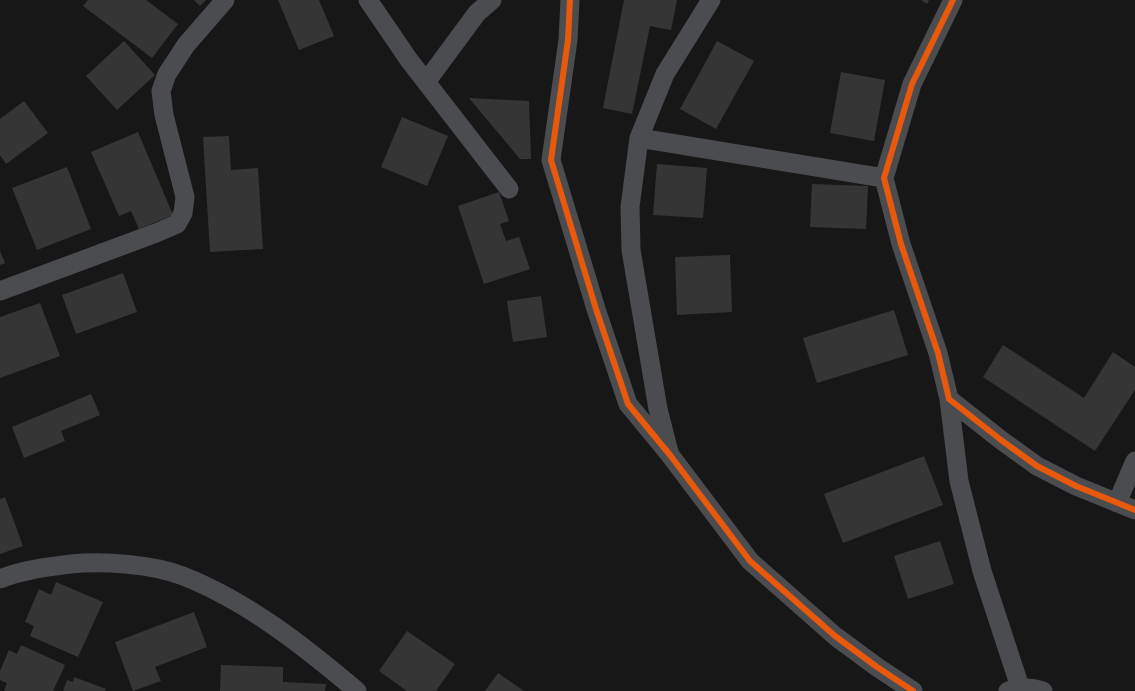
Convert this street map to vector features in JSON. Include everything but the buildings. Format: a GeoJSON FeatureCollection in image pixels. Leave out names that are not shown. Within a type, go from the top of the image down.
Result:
{"type":"FeatureCollection","features":[{"type":"Feature","properties":{"kind":"street"},"geometry":{"type":"LineString","coordinates":[[0,291],[177,224],[183,213],[185,196],[164,115],[161,91],[167,74],[186,45],[224,0]]}},
{"type":"Feature","properties":{"kind":"street"},"geometry":{"type":"LineString","coordinates":[[368,0],[426,82],[510,189]]}},
{"type":"Feature","properties":{"kind":"street"},"geometry":{"type":"LineString","coordinates":[[426,82],[478,13],[492,0]]}},
{"type":"Feature","properties":{"kind":"street"},"geometry":{"type":"LineString","coordinates":[[570,0],[568,40],[551,160],[596,309],[628,404],[670,455],[750,561],[835,636],[877,667],[914,691]]}},
{"type":"Feature","properties":{"kind":"street"},"geometry":{"type":"LineString","coordinates":[[670,455],[658,409],[631,250],[630,207],[639,138],[665,74],[711,0]]}},
{"type":"Feature","properties":{"kind":"street"},"geometry":{"type":"LineString","coordinates":[[953,0],[912,84],[884,178],[901,244],[938,353],[949,399],[959,482],[1014,689],[1033,688],[1043,691]]}},
{"type":"Feature","properties":{"kind":"street"},"geometry":{"type":"LineString","coordinates":[[639,138],[884,178]]}},
{"type":"Feature","properties":{"kind":"street"},"geometry":{"type":"LineString","coordinates":[[949,399],[1037,466],[1076,486],[1135,510]]}},
{"type":"Feature","properties":{"kind":"street"},"geometry":{"type":"LineString","coordinates":[[1117,503],[1135,461]]}},
{"type":"Feature","properties":{"kind":"street"},"geometry":{"type":"LineString","coordinates":[[0,579],[10,575],[53,566],[86,563],[131,564],[181,575],[221,593],[262,619],[323,663],[357,691]]}},
{"type":"Feature","properties":{"kind":"cycle path"},"geometry":{"type":"LineString","coordinates":[[570,0],[568,40],[551,160],[596,309],[628,404],[670,455],[750,561],[835,636],[913,691]]}},
{"type":"Feature","properties":{"kind":"cycle path"},"geometry":{"type":"LineString","coordinates":[[953,0],[912,84],[884,178],[901,244],[938,353],[949,399],[1037,466],[1076,486],[1135,510]]}}]}
